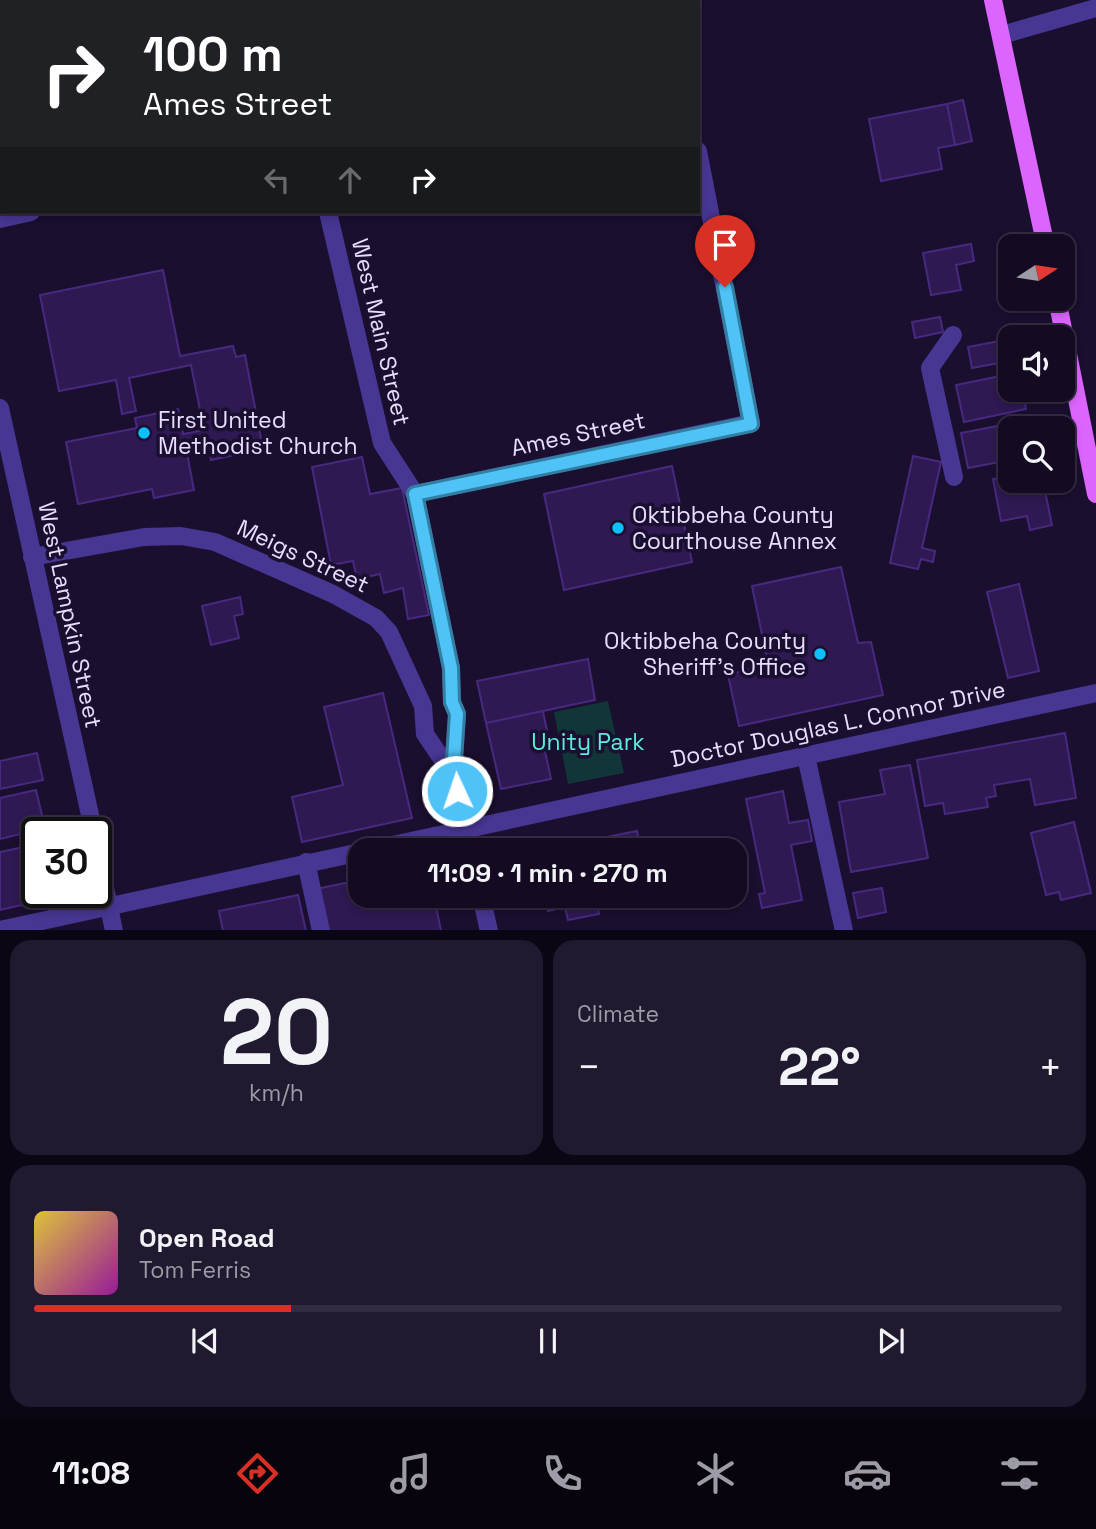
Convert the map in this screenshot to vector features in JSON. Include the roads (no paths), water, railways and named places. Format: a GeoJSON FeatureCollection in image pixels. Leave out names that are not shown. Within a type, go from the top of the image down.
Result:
{"type":"FeatureCollection","features":[{"type":"Feature","properties":{"kind":"main road"},"geometry":{"type":"LineString","coordinates":[[993,0],[1043,234]]}},
{"type":"Feature","properties":{"kind":"main road"},"geometry":{"type":"LineString","coordinates":[[1060,312],[1096,494]]}},
{"type":"Feature","properties":{"kind":"street"},"geometry":{"type":"LineString","coordinates":[[1002,35],[1096,8]]}},
{"type":"Feature","properties":{"kind":"street","name":"Ames Street"},"geometry":{"type":"LineString","coordinates":[[415,494],[751,424],[700,160]]}},
{"type":"Feature","properties":{"kind":"street"},"geometry":{"type":"LineString","coordinates":[[0,219],[22,214]]}},
{"type":"Feature","properties":{"kind":"street","name":"West Main Street"},"geometry":{"type":"LineString","coordinates":[[328,214],[382,443],[415,494],[451,668],[452,702],[457,714],[453,775],[468,838]]}},
{"type":"Feature","properties":{"kind":"street"},"geometry":{"type":"LineString","coordinates":[[953,335],[930,368],[954,477]]}},
{"type":"Feature","properties":{"kind":"street","name":"West Lampkin Street"},"geometry":{"type":"LineString","coordinates":[[0,408],[7,471],[32,557],[90,817]]}},
{"type":"Feature","properties":{"kind":"street","name":"Meigs Street"},"geometry":{"type":"LineString","coordinates":[[32,557],[144,537],[181,536],[215,542],[333,594],[376,618],[389,632],[423,706],[425,734],[453,775]]}},
{"type":"Feature","properties":{"kind":"street","name":"Doctor Douglas L. Connor Drive"},"geometry":{"type":"LineString","coordinates":[[0,930],[110,909],[306,862],[1096,693]]}},
{"type":"Feature","properties":{"kind":"street"},"geometry":{"type":"LineString","coordinates":[[423,706],[437,699],[452,702]]}},
{"type":"Feature","properties":{"kind":"street"},"geometry":{"type":"LineString","coordinates":[[806,756],[844,930]]}},
{"type":"Feature","properties":{"kind":"street"},"geometry":{"type":"LineString","coordinates":[[306,862],[321,930]]}},
{"type":"Feature","properties":{"kind":"street"},"geometry":{"type":"LineString","coordinates":[[484,908],[489,930]]}},
{"type":"Feature","properties":{"kind":"street"},"geometry":{"type":"LineString","coordinates":[[110,909],[114,930]]}},
{"type":"Feature","properties":{"kind":"place","name":"First United Methodist Church"},"geometry":{"type":"Point","coordinates":[144,433]}},
{"type":"Feature","properties":{"kind":"place","name":"Oktibbeha County Courthouse Annex"},"geometry":{"type":"Point","coordinates":[618,528]}},
{"type":"Feature","properties":{"kind":"place","name":"Oktibbeha County Sheriff's Office"},"geometry":{"type":"Point","coordinates":[820,654]}},
{"type":"Feature","properties":{"kind":"park label","name":"Unity Park"},"geometry":{"type":"Point","coordinates":[588,742]}}]}
